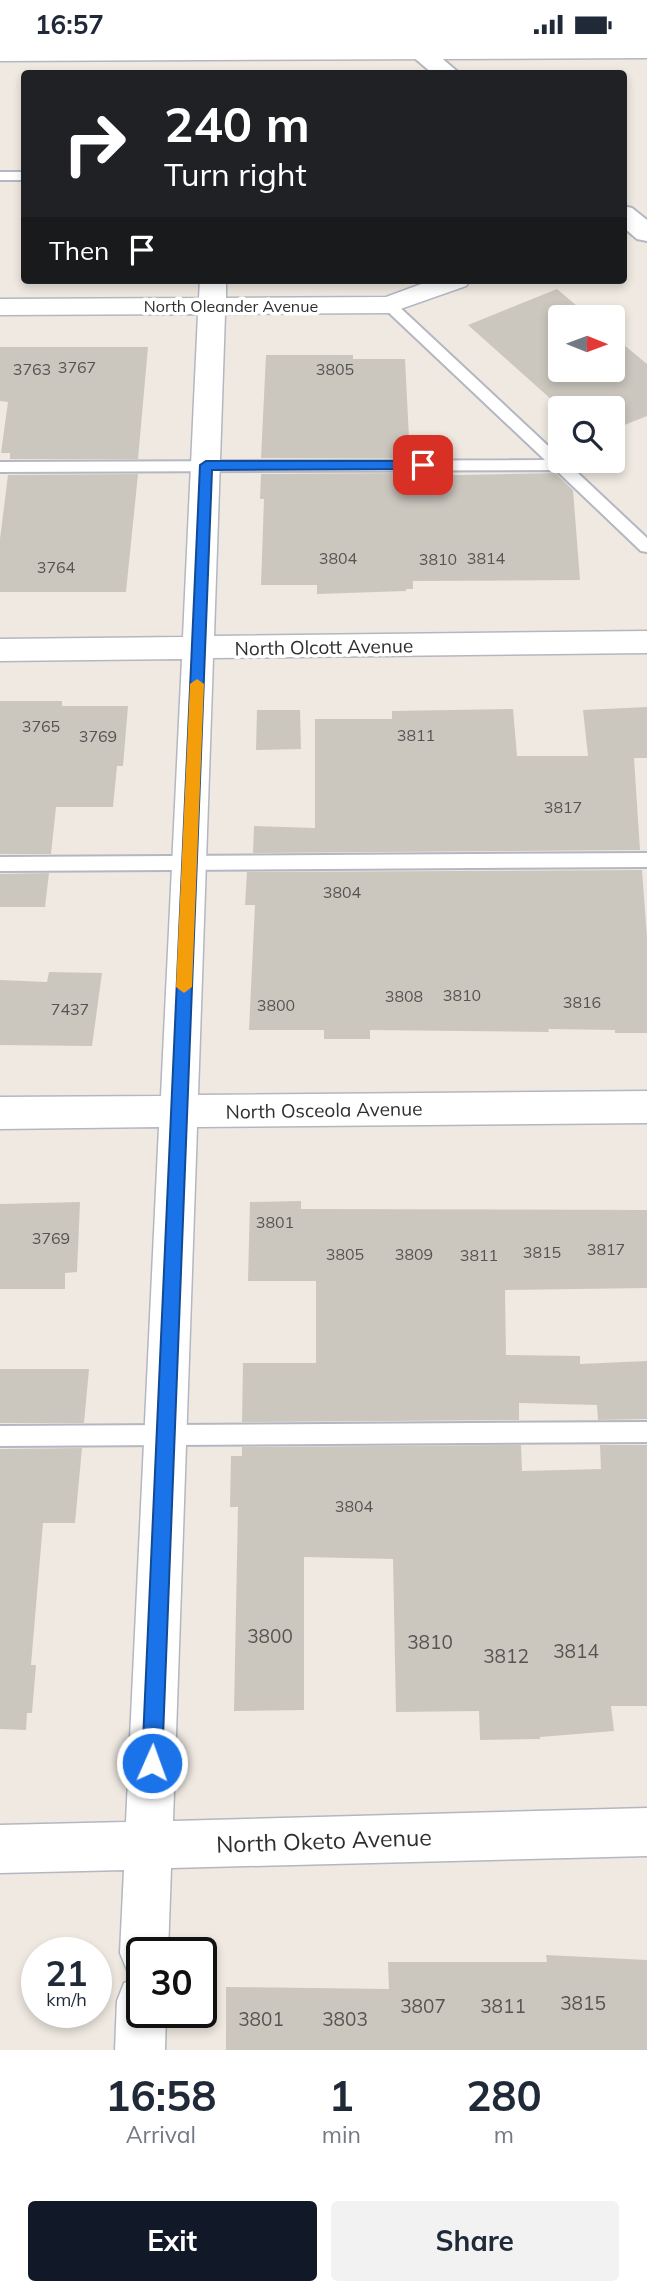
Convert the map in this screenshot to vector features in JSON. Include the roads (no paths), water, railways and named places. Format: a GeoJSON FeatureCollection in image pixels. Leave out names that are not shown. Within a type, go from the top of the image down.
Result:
{"type":"FeatureCollection","features":[{"type":"Feature","properties":{"kind":"main road"},"geometry":{"type":"LineString","coordinates":[[418,50],[443,70]]}},
{"type":"Feature","properties":{"kind":"street"},"geometry":{"type":"LineString","coordinates":[[0,54],[123,51],[222,63],[418,50],[647,51]]}},
{"type":"Feature","properties":{"kind":"street","name":"North Oleander Avenue"},"geometry":{"type":"LineString","coordinates":[[0,307],[213,293],[389,305],[446,284]]}},
{"type":"Feature","properties":{"kind":"street"},"geometry":{"type":"LineString","coordinates":[[145,1937],[213,293]]}},
{"type":"Feature","properties":{"kind":"street","name":"North Olcott Avenue"},"geometry":{"type":"LineString","coordinates":[[0,650],[647,642]]}},
{"type":"Feature","properties":{"kind":"street","name":"North Osceola Avenue"},"geometry":{"type":"LineString","coordinates":[[0,1113],[647,1107]]}},
{"type":"Feature","properties":{"kind":"street","name":"North Oketo Avenue"},"geometry":{"type":"LineString","coordinates":[[0,1850],[647,1832]]}},
{"type":"Feature","properties":{"kind":"street"},"geometry":{"type":"LineString","coordinates":[[140,2050],[141,2028]]}},
{"type":"Feature","properties":{"kind":"lane"},"geometry":{"type":"LineString","coordinates":[[0,176],[21,176]]}},
{"type":"Feature","properties":{"kind":"lane"},"geometry":{"type":"LineString","coordinates":[[389,305],[548,454]]}},
{"type":"Feature","properties":{"kind":"lane"},"geometry":{"type":"LineString","coordinates":[[0,467],[548,464]]}},
{"type":"Feature","properties":{"kind":"lane"},"geometry":{"type":"LineString","coordinates":[[569,473],[647,547]]}},
{"type":"Feature","properties":{"kind":"lane"},"geometry":{"type":"LineString","coordinates":[[0,864],[647,860]]}},
{"type":"Feature","properties":{"kind":"lane"},"geometry":{"type":"LineString","coordinates":[[0,1437],[647,1432]]}}]}
